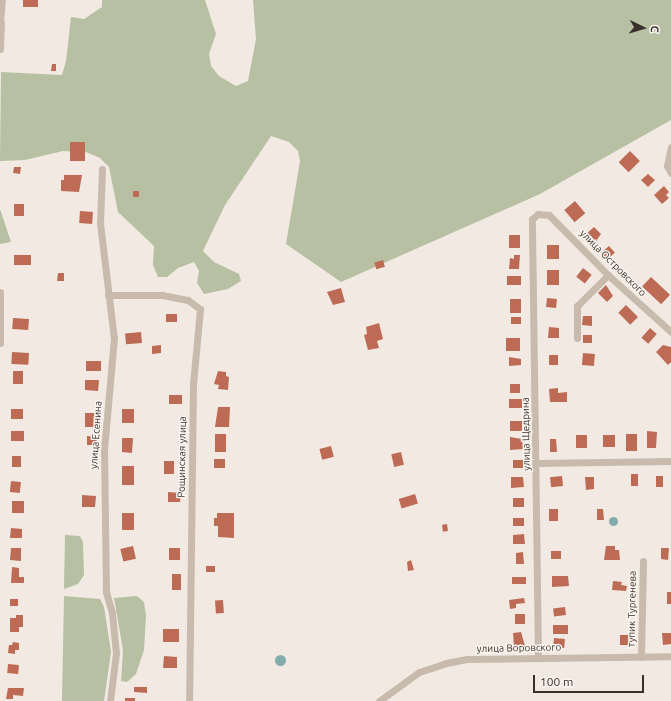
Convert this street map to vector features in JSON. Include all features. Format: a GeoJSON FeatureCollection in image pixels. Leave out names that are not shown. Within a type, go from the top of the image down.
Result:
{"type":"FeatureCollection","features":[{"type":"Feature","properties":{"kind":"street"},"geometry":{"type":"LineString","coordinates":[[0,49],[2,0]]}},
{"type":"Feature","properties":{"kind":"street"},"geometry":{"type":"LineString","coordinates":[[671,147],[667,166],[671,173]]}},
{"type":"Feature","properties":{"kind":"street","name":"улица Есенина"},"geometry":{"type":"LineString","coordinates":[[102,170],[100,223],[114,338],[104,449],[106,592],[112,613],[116,653],[110,701]]}},
{"type":"Feature","properties":{"kind":"street","name":"улица Островского"},"geometry":{"type":"LineString","coordinates":[[538,214],[549,215],[608,275],[671,332]]}},
{"type":"Feature","properties":{"kind":"street","name":"улица Щедрина"},"geometry":{"type":"LineString","coordinates":[[538,214],[532,219],[538,657]]}},
{"type":"Feature","properties":{"kind":"street"},"geometry":{"type":"LineString","coordinates":[[577,338],[577,306],[608,275]]}},
{"type":"Feature","properties":{"kind":"street"},"geometry":{"type":"LineString","coordinates":[[0,292],[0,343]]}},
{"type":"Feature","properties":{"kind":"street","name":"Рощинская улица"},"geometry":{"type":"LineString","coordinates":[[108,295],[162,295],[188,300],[200,309],[193,384],[189,701]]}},
{"type":"Feature","properties":{"kind":"street"},"geometry":{"type":"LineString","coordinates":[[536,463],[671,461]]}},
{"type":"Feature","properties":{"kind":"street","name":"тупик Тургенева"},"geometry":{"type":"LineString","coordinates":[[641,657],[643,561]]}},
{"type":"Feature","properties":{"kind":"street","name":"улица Воровского"},"geometry":{"type":"LineString","coordinates":[[379,701],[419,672],[446,662],[468,659],[538,657],[671,656]]}},
{"type":"Feature","properties":{"kind":"green space"},"geometry":{"type":"Polygon","coordinates":[[[102,0],[205,0],[216,34],[209,54],[211,66],[219,76],[236,86],[248,81],[256,39],[253,0],[671,0],[671,120],[540,194],[341,282],[286,244],[300,161],[298,151],[289,142],[271,136],[225,205],[203,251],[214,262],[239,274],[241,281],[228,289],[204,294],[197,283],[199,271],[194,262],[178,268],[167,277],[158,277],[153,265],[154,246],[118,212],[109,167],[100,158],[86,152],[63,151],[25,160],[0,161],[1,72],[62,75],[66,61],[71,17],[84,19],[102,7],[102,0]]]}},
{"type":"Feature","properties":{"kind":"green space"},"geometry":{"type":"Polygon","coordinates":[[[0,209],[11,242],[0,244],[0,209]]]}},
{"type":"Feature","properties":{"kind":"green space"},"geometry":{"type":"Polygon","coordinates":[[[65,535],[80,536],[83,542],[84,575],[78,584],[64,589],[65,535]]]}},
{"type":"Feature","properties":{"kind":"green space"},"geometry":{"type":"Polygon","coordinates":[[[64,596],[100,599],[104,607],[111,652],[104,701],[62,701],[64,596]]]}},
{"type":"Feature","properties":{"kind":"green space"},"geometry":{"type":"Polygon","coordinates":[[[137,596],[144,602],[146,616],[144,650],[136,674],[127,682],[121,681],[123,650],[114,598],[137,596]]]}},
{"type":"Feature","properties":{"kind":"water"},"geometry":{"type":"Polygon","coordinates":[[[613,516],[618,521],[613,526],[608,521],[613,516]]]}},
{"type":"Feature","properties":{"kind":"water"},"geometry":{"type":"Polygon","coordinates":[[[280,654],[284,656],[286,660],[284,664],[280,666],[276,664],[274,660],[276,656],[280,654]]]}},
{"type":"Feature","properties":{"kind":"building"},"geometry":{"type":"Polygon","coordinates":[[[23,0],[38,0],[38,7],[23,7],[23,0]]]}},
{"type":"Feature","properties":{"kind":"building"},"geometry":{"type":"Polygon","coordinates":[[[52,64],[56,64],[56,71],[51,71],[52,64]]]}},
{"type":"Feature","properties":{"kind":"building"},"geometry":{"type":"Polygon","coordinates":[[[70,142],[85,142],[85,161],[70,161],[70,142]]]}},
{"type":"Feature","properties":{"kind":"building"},"geometry":{"type":"Polygon","coordinates":[[[630,151],[640,161],[629,172],[619,162],[630,151]]]}},
{"type":"Feature","properties":{"kind":"building"},"geometry":{"type":"Polygon","coordinates":[[[14,167],[21,167],[20,174],[13,173],[14,167]]]}},
{"type":"Feature","properties":{"kind":"building"},"geometry":{"type":"Polygon","coordinates":[[[648,174],[655,180],[648,187],[641,180],[648,174]]]}},
{"type":"Feature","properties":{"kind":"building"},"geometry":{"type":"Polygon","coordinates":[[[64,175],[82,175],[79,192],[61,191],[61,180],[64,180],[64,175]]]}},
{"type":"Feature","properties":{"kind":"building"},"geometry":{"type":"Polygon","coordinates":[[[664,186],[669,192],[666,195],[669,198],[662,204],[654,195],[664,186]]]}},
{"type":"Feature","properties":{"kind":"building"},"geometry":{"type":"Polygon","coordinates":[[[133,191],[139,191],[139,197],[133,197],[133,191]]]}},
{"type":"Feature","properties":{"kind":"building"},"geometry":{"type":"Polygon","coordinates":[[[575,201],[585,213],[575,222],[564,210],[575,201]]]}},
{"type":"Feature","properties":{"kind":"building"},"geometry":{"type":"Polygon","coordinates":[[[14,204],[24,204],[24,216],[14,216],[14,204]]]}},
{"type":"Feature","properties":{"kind":"building"},"geometry":{"type":"Polygon","coordinates":[[[80,211],[93,212],[92,224],[79,223],[80,211]]]}},
{"type":"Feature","properties":{"kind":"building"},"geometry":{"type":"Polygon","coordinates":[[[594,227],[601,234],[594,244],[585,235],[594,227]]]}},
{"type":"Feature","properties":{"kind":"building"},"geometry":{"type":"Polygon","coordinates":[[[509,235],[520,235],[520,248],[509,248],[509,235]]]}},
{"type":"Feature","properties":{"kind":"building"},"geometry":{"type":"Polygon","coordinates":[[[547,245],[559,245],[559,259],[547,259],[547,245]]]}},
{"type":"Feature","properties":{"kind":"building"},"geometry":{"type":"Polygon","coordinates":[[[609,246],[615,253],[607,260],[601,253],[609,246]]]}},
{"type":"Feature","properties":{"kind":"building"},"geometry":{"type":"Polygon","coordinates":[[[14,255],[31,255],[31,265],[14,265],[14,255]]]}},
{"type":"Feature","properties":{"kind":"building"},"geometry":{"type":"Polygon","coordinates":[[[514,255],[520,255],[519,269],[509,269],[510,258],[514,259],[514,255]]]}},
{"type":"Feature","properties":{"kind":"building"},"geometry":{"type":"Polygon","coordinates":[[[383,260],[385,267],[376,269],[374,262],[383,260]]]}},
{"type":"Feature","properties":{"kind":"building"},"geometry":{"type":"Polygon","coordinates":[[[583,268],[592,275],[585,283],[576,277],[583,268]]]}},
{"type":"Feature","properties":{"kind":"building"},"geometry":{"type":"Polygon","coordinates":[[[547,270],[559,270],[559,285],[547,285],[547,270]]]}},
{"type":"Feature","properties":{"kind":"building"},"geometry":{"type":"Polygon","coordinates":[[[58,273],[64,273],[64,281],[57,281],[58,273]]]}},
{"type":"Feature","properties":{"kind":"building"},"geometry":{"type":"Polygon","coordinates":[[[507,276],[521,276],[521,285],[507,285],[507,276]]]}},
{"type":"Feature","properties":{"kind":"building"},"geometry":{"type":"Polygon","coordinates":[[[651,277],[670,295],[661,304],[642,287],[651,277]]]}},
{"type":"Feature","properties":{"kind":"building"},"geometry":{"type":"Polygon","coordinates":[[[606,285],[613,296],[607,302],[598,293],[606,285]]]}},
{"type":"Feature","properties":{"kind":"building"},"geometry":{"type":"Polygon","coordinates":[[[341,288],[345,302],[333,305],[327,292],[341,288]]]}},
{"type":"Feature","properties":{"kind":"building"},"geometry":{"type":"Polygon","coordinates":[[[547,298],[557,299],[556,308],[546,307],[547,298]]]}},
{"type":"Feature","properties":{"kind":"building"},"geometry":{"type":"Polygon","coordinates":[[[510,299],[521,299],[521,313],[510,313],[510,299]]]}},
{"type":"Feature","properties":{"kind":"building"},"geometry":{"type":"Polygon","coordinates":[[[626,305],[638,317],[630,325],[618,313],[626,305]]]}},
{"type":"Feature","properties":{"kind":"building"},"geometry":{"type":"Polygon","coordinates":[[[166,314],[177,314],[177,322],[166,322],[166,314]]]}},
{"type":"Feature","properties":{"kind":"building"},"geometry":{"type":"Polygon","coordinates":[[[583,316],[592,316],[592,326],[582,325],[583,316]]]}},
{"type":"Feature","properties":{"kind":"building"},"geometry":{"type":"Polygon","coordinates":[[[511,317],[521,317],[521,324],[511,324],[511,317]]]}},
{"type":"Feature","properties":{"kind":"building"},"geometry":{"type":"Polygon","coordinates":[[[13,318],[29,319],[28,330],[12,329],[13,318]]]}},
{"type":"Feature","properties":{"kind":"building"},"geometry":{"type":"Polygon","coordinates":[[[379,323],[383,339],[377,341],[379,348],[368,350],[364,335],[367,334],[366,327],[379,323]]]}},
{"type":"Feature","properties":{"kind":"building"},"geometry":{"type":"Polygon","coordinates":[[[549,327],[559,328],[559,338],[548,338],[549,327]]]}},
{"type":"Feature","properties":{"kind":"building"},"geometry":{"type":"Polygon","coordinates":[[[650,328],[657,334],[648,344],[641,338],[650,328]]]}},
{"type":"Feature","properties":{"kind":"building"},"geometry":{"type":"Polygon","coordinates":[[[141,332],[142,343],[126,344],[125,333],[141,332]]]}},
{"type":"Feature","properties":{"kind":"building"},"geometry":{"type":"Polygon","coordinates":[[[583,335],[592,335],[592,343],[583,343],[583,335]]]}},
{"type":"Feature","properties":{"kind":"building"},"geometry":{"type":"Polygon","coordinates":[[[506,338],[520,338],[520,351],[506,351],[506,338]]]}},
{"type":"Feature","properties":{"kind":"building"},"geometry":{"type":"Polygon","coordinates":[[[161,345],[161,353],[152,354],[152,346],[161,345]]]}},
{"type":"Feature","properties":{"kind":"building"},"geometry":{"type":"Polygon","coordinates":[[[663,345],[671,347],[671,362],[668,365],[656,352],[663,345]]]}},
{"type":"Feature","properties":{"kind":"building"},"geometry":{"type":"Polygon","coordinates":[[[12,352],[29,353],[28,365],[11,364],[12,352]]]}},
{"type":"Feature","properties":{"kind":"building"},"geometry":{"type":"Polygon","coordinates":[[[583,353],[595,354],[594,366],[582,365],[583,353]]]}},
{"type":"Feature","properties":{"kind":"building"},"geometry":{"type":"Polygon","coordinates":[[[549,355],[558,355],[558,365],[549,365],[549,355]]]}},
{"type":"Feature","properties":{"kind":"building"},"geometry":{"type":"Polygon","coordinates":[[[509,357],[521,359],[521,365],[509,366],[509,357]]]}},
{"type":"Feature","properties":{"kind":"building"},"geometry":{"type":"Polygon","coordinates":[[[86,361],[101,361],[101,371],[86,371],[86,361]]]}},
{"type":"Feature","properties":{"kind":"building"},"geometry":{"type":"Polygon","coordinates":[[[13,371],[23,371],[23,384],[13,384],[13,371]]]}},
{"type":"Feature","properties":{"kind":"building"},"geometry":{"type":"Polygon","coordinates":[[[218,371],[226,372],[226,376],[229,377],[228,390],[218,389],[219,385],[214,384],[218,371]]]}},
{"type":"Feature","properties":{"kind":"building"},"geometry":{"type":"Polygon","coordinates":[[[85,380],[99,380],[98,391],[85,390],[85,380]]]}},
{"type":"Feature","properties":{"kind":"building"},"geometry":{"type":"Polygon","coordinates":[[[510,384],[520,384],[520,393],[510,393],[510,384]]]}},
{"type":"Feature","properties":{"kind":"building"},"geometry":{"type":"Polygon","coordinates":[[[558,388],[558,393],[567,392],[567,402],[550,402],[549,389],[558,388]]]}},
{"type":"Feature","properties":{"kind":"building"},"geometry":{"type":"Polygon","coordinates":[[[169,395],[182,395],[182,404],[169,404],[169,395]]]}},
{"type":"Feature","properties":{"kind":"building"},"geometry":{"type":"Polygon","coordinates":[[[509,399],[522,399],[522,408],[509,408],[509,399]]]}},
{"type":"Feature","properties":{"kind":"building"},"geometry":{"type":"Polygon","coordinates":[[[218,407],[230,407],[229,427],[215,427],[218,407]]]}},
{"type":"Feature","properties":{"kind":"building"},"geometry":{"type":"Polygon","coordinates":[[[11,409],[23,409],[23,419],[11,419],[11,409]]]}},
{"type":"Feature","properties":{"kind":"building"},"geometry":{"type":"Polygon","coordinates":[[[122,409],[134,409],[134,423],[122,423],[122,409]]]}},
{"type":"Feature","properties":{"kind":"building"},"geometry":{"type":"Polygon","coordinates":[[[85,413],[99,413],[99,427],[85,427],[85,413]]]}},
{"type":"Feature","properties":{"kind":"building"},"geometry":{"type":"Polygon","coordinates":[[[510,421],[522,421],[522,431],[510,431],[510,421]]]}},
{"type":"Feature","properties":{"kind":"building"},"geometry":{"type":"Polygon","coordinates":[[[11,431],[24,431],[24,441],[11,441],[11,431]]]}},
{"type":"Feature","properties":{"kind":"building"},"geometry":{"type":"Polygon","coordinates":[[[647,431],[657,432],[656,448],[647,448],[647,431]]]}},
{"type":"Feature","properties":{"kind":"building"},"geometry":{"type":"Polygon","coordinates":[[[215,434],[226,434],[226,452],[215,452],[215,434]]]}},
{"type":"Feature","properties":{"kind":"building"},"geometry":{"type":"Polygon","coordinates":[[[626,434],[637,434],[637,451],[626,451],[626,434]]]}},
{"type":"Feature","properties":{"kind":"building"},"geometry":{"type":"Polygon","coordinates":[[[576,435],[587,435],[587,448],[576,448],[576,435]]]}},
{"type":"Feature","properties":{"kind":"building"},"geometry":{"type":"Polygon","coordinates":[[[603,435],[615,435],[615,447],[603,447],[603,435]]]}},
{"type":"Feature","properties":{"kind":"building"},"geometry":{"type":"Polygon","coordinates":[[[87,436],[97,437],[96,445],[87,445],[87,436]]]}},
{"type":"Feature","properties":{"kind":"building"},"geometry":{"type":"Polygon","coordinates":[[[510,437],[522,439],[523,449],[510,450],[510,437]]]}},
{"type":"Feature","properties":{"kind":"building"},"geometry":{"type":"Polygon","coordinates":[[[122,438],[133,438],[132,453],[122,452],[122,438]]]}},
{"type":"Feature","properties":{"kind":"building"},"geometry":{"type":"Polygon","coordinates":[[[550,439],[556,439],[557,452],[550,452],[550,439]]]}},
{"type":"Feature","properties":{"kind":"building"},"geometry":{"type":"Polygon","coordinates":[[[331,446],[334,457],[322,460],[319,449],[331,446]]]}},
{"type":"Feature","properties":{"kind":"building"},"geometry":{"type":"Polygon","coordinates":[[[401,452],[404,465],[394,467],[391,454],[401,452]]]}},
{"type":"Feature","properties":{"kind":"building"},"geometry":{"type":"Polygon","coordinates":[[[12,456],[21,456],[21,467],[12,467],[12,456]]]}},
{"type":"Feature","properties":{"kind":"building"},"geometry":{"type":"Polygon","coordinates":[[[214,459],[225,459],[225,468],[214,468],[214,459]]]}},
{"type":"Feature","properties":{"kind":"building"},"geometry":{"type":"Polygon","coordinates":[[[513,460],[523,460],[523,468],[513,468],[513,460]]]}},
{"type":"Feature","properties":{"kind":"building"},"geometry":{"type":"Polygon","coordinates":[[[164,461],[174,461],[174,474],[164,474],[164,461]]]}},
{"type":"Feature","properties":{"kind":"building"},"geometry":{"type":"Polygon","coordinates":[[[122,466],[134,466],[134,485],[122,485],[122,466]]]}},
{"type":"Feature","properties":{"kind":"building"},"geometry":{"type":"Polygon","coordinates":[[[631,474],[638,474],[638,486],[631,486],[631,474]]]}},
{"type":"Feature","properties":{"kind":"building"},"geometry":{"type":"Polygon","coordinates":[[[562,476],[563,486],[551,487],[550,477],[562,476]]]}},
{"type":"Feature","properties":{"kind":"building"},"geometry":{"type":"Polygon","coordinates":[[[656,476],[663,476],[663,487],[656,487],[656,476]]]}},
{"type":"Feature","properties":{"kind":"building"},"geometry":{"type":"Polygon","coordinates":[[[511,477],[523,477],[524,487],[511,488],[511,477]]]}},
{"type":"Feature","properties":{"kind":"building"},"geometry":{"type":"Polygon","coordinates":[[[585,477],[594,477],[594,489],[586,490],[585,477]]]}},
{"type":"Feature","properties":{"kind":"building"},"geometry":{"type":"Polygon","coordinates":[[[11,481],[21,482],[20,493],[10,492],[11,481]]]}},
{"type":"Feature","properties":{"kind":"building"},"geometry":{"type":"Polygon","coordinates":[[[168,492],[181,493],[180,502],[168,502],[168,492]]]}},
{"type":"Feature","properties":{"kind":"building"},"geometry":{"type":"Polygon","coordinates":[[[415,494],[418,504],[402,509],[399,499],[415,494]]]}},
{"type":"Feature","properties":{"kind":"building"},"geometry":{"type":"Polygon","coordinates":[[[82,495],[96,496],[95,507],[82,507],[82,495]]]}},
{"type":"Feature","properties":{"kind":"building"},"geometry":{"type":"Polygon","coordinates":[[[513,498],[524,498],[524,507],[513,507],[513,498]]]}},
{"type":"Feature","properties":{"kind":"building"},"geometry":{"type":"Polygon","coordinates":[[[12,501],[24,501],[24,513],[12,513],[12,501]]]}},
{"type":"Feature","properties":{"kind":"building"},"geometry":{"type":"Polygon","coordinates":[[[549,509],[558,509],[558,521],[549,521],[549,509]]]}},
{"type":"Feature","properties":{"kind":"building"},"geometry":{"type":"Polygon","coordinates":[[[597,509],[603,509],[604,520],[597,520],[597,509]]]}},
{"type":"Feature","properties":{"kind":"building"},"geometry":{"type":"Polygon","coordinates":[[[122,513],[134,513],[134,530],[122,530],[122,513]]]}},
{"type":"Feature","properties":{"kind":"building"},"geometry":{"type":"Polygon","coordinates":[[[217,513],[234,513],[234,538],[218,537],[218,526],[214,526],[214,518],[217,518],[217,513]]]}},
{"type":"Feature","properties":{"kind":"building"},"geometry":{"type":"Polygon","coordinates":[[[513,518],[524,518],[524,526],[513,526],[513,518]]]}},
{"type":"Feature","properties":{"kind":"building"},"geometry":{"type":"Polygon","coordinates":[[[447,524],[448,531],[443,532],[442,525],[447,524]]]}},
{"type":"Feature","properties":{"kind":"building"},"geometry":{"type":"Polygon","coordinates":[[[11,528],[22,529],[22,538],[10,538],[11,528]]]}},
{"type":"Feature","properties":{"kind":"building"},"geometry":{"type":"Polygon","coordinates":[[[524,534],[525,544],[513,544],[513,535],[524,534]]]}},
{"type":"Feature","properties":{"kind":"building"},"geometry":{"type":"Polygon","coordinates":[[[133,546],[136,559],[123,562],[120,549],[133,546]]]}},
{"type":"Feature","properties":{"kind":"building"},"geometry":{"type":"Polygon","coordinates":[[[606,546],[615,546],[615,550],[619,550],[620,560],[604,560],[606,546]]]}},
{"type":"Feature","properties":{"kind":"building"},"geometry":{"type":"Polygon","coordinates":[[[11,548],[21,548],[21,561],[10,560],[11,548]]]}},
{"type":"Feature","properties":{"kind":"building"},"geometry":{"type":"Polygon","coordinates":[[[169,548],[180,548],[180,560],[169,560],[169,548]]]}},
{"type":"Feature","properties":{"kind":"building"},"geometry":{"type":"Polygon","coordinates":[[[661,548],[669,548],[668,560],[661,559],[661,548]]]}},
{"type":"Feature","properties":{"kind":"building"},"geometry":{"type":"Polygon","coordinates":[[[551,551],[561,551],[561,559],[551,559],[551,551]]]}},
{"type":"Feature","properties":{"kind":"building"},"geometry":{"type":"Polygon","coordinates":[[[523,552],[524,564],[516,564],[516,553],[523,552]]]}},
{"type":"Feature","properties":{"kind":"building"},"geometry":{"type":"Polygon","coordinates":[[[411,560],[414,570],[408,571],[407,562],[411,560]]]}},
{"type":"Feature","properties":{"kind":"building"},"geometry":{"type":"Polygon","coordinates":[[[206,566],[215,566],[215,572],[206,572],[206,566]]]}},
{"type":"Feature","properties":{"kind":"building"},"geometry":{"type":"Polygon","coordinates":[[[12,567],[19,568],[19,577],[24,577],[24,583],[11,583],[12,567]]]}},
{"type":"Feature","properties":{"kind":"building"},"geometry":{"type":"Polygon","coordinates":[[[172,574],[181,574],[181,590],[172,590],[172,574]]]}},
{"type":"Feature","properties":{"kind":"building"},"geometry":{"type":"Polygon","coordinates":[[[552,576],[568,576],[569,586],[552,587],[552,576]]]}},
{"type":"Feature","properties":{"kind":"building"},"geometry":{"type":"Polygon","coordinates":[[[512,577],[526,577],[526,584],[512,584],[512,577]]]}},
{"type":"Feature","properties":{"kind":"building"},"geometry":{"type":"Polygon","coordinates":[[[613,581],[622,582],[621,585],[627,586],[626,591],[612,590],[613,581]]]}},
{"type":"Feature","properties":{"kind":"building"},"geometry":{"type":"Polygon","coordinates":[[[667,592],[671,592],[671,604],[667,604],[667,592]]]}},
{"type":"Feature","properties":{"kind":"building"},"geometry":{"type":"Polygon","coordinates":[[[524,598],[525,603],[516,604],[516,608],[510,609],[509,600],[524,598]]]}},
{"type":"Feature","properties":{"kind":"building"},"geometry":{"type":"Polygon","coordinates":[[[10,599],[18,599],[18,606],[10,606],[10,599]]]}},
{"type":"Feature","properties":{"kind":"building"},"geometry":{"type":"Polygon","coordinates":[[[223,600],[224,613],[216,614],[215,601],[223,600]]]}},
{"type":"Feature","properties":{"kind":"building"},"geometry":{"type":"Polygon","coordinates":[[[565,607],[566,615],[554,616],[553,608],[565,607]]]}},
{"type":"Feature","properties":{"kind":"building"},"geometry":{"type":"Polygon","coordinates":[[[515,614],[525,614],[525,624],[515,624],[515,614]]]}},
{"type":"Feature","properties":{"kind":"building"},"geometry":{"type":"Polygon","coordinates":[[[16,615],[23,615],[23,627],[19,627],[19,632],[10,632],[10,618],[16,618],[16,615]]]}},
{"type":"Feature","properties":{"kind":"building"},"geometry":{"type":"Polygon","coordinates":[[[553,625],[568,625],[568,634],[553,634],[553,625]]]}},
{"type":"Feature","properties":{"kind":"building"},"geometry":{"type":"Polygon","coordinates":[[[163,629],[179,629],[179,642],[163,642],[163,629]]]}},
{"type":"Feature","properties":{"kind":"building"},"geometry":{"type":"Polygon","coordinates":[[[521,632],[525,646],[514,647],[513,633],[521,632]]]}},
{"type":"Feature","properties":{"kind":"building"},"geometry":{"type":"Polygon","coordinates":[[[662,633],[671,633],[671,644],[663,645],[662,633]]]}},
{"type":"Feature","properties":{"kind":"building"},"geometry":{"type":"Polygon","coordinates":[[[620,635],[632,635],[632,645],[620,645],[620,635]]]}},
{"type":"Feature","properties":{"kind":"building"},"geometry":{"type":"Polygon","coordinates":[[[554,638],[565,639],[564,648],[553,647],[554,638]]]}},
{"type":"Feature","properties":{"kind":"building"},"geometry":{"type":"Polygon","coordinates":[[[13,642],[19,643],[19,650],[15,650],[15,654],[8,653],[9,645],[12,645],[13,642]]]}},
{"type":"Feature","properties":{"kind":"building"},"geometry":{"type":"Polygon","coordinates":[[[164,656],[177,657],[177,668],[163,668],[164,656]]]}},
{"type":"Feature","properties":{"kind":"building"},"geometry":{"type":"Polygon","coordinates":[[[8,664],[19,665],[18,674],[7,673],[8,664]]]}},
{"type":"Feature","properties":{"kind":"building"},"geometry":{"type":"Polygon","coordinates":[[[134,687],[147,687],[147,693],[134,692],[134,687]]]}},
{"type":"Feature","properties":{"kind":"building"},"geometry":{"type":"Polygon","coordinates":[[[8,688],[24,688],[23,696],[13,695],[13,699],[6,699],[8,688]]]}},
{"type":"Feature","properties":{"kind":"building"},"geometry":{"type":"Polygon","coordinates":[[[125,698],[135,698],[135,701],[125,701],[125,698]]]}}]}
